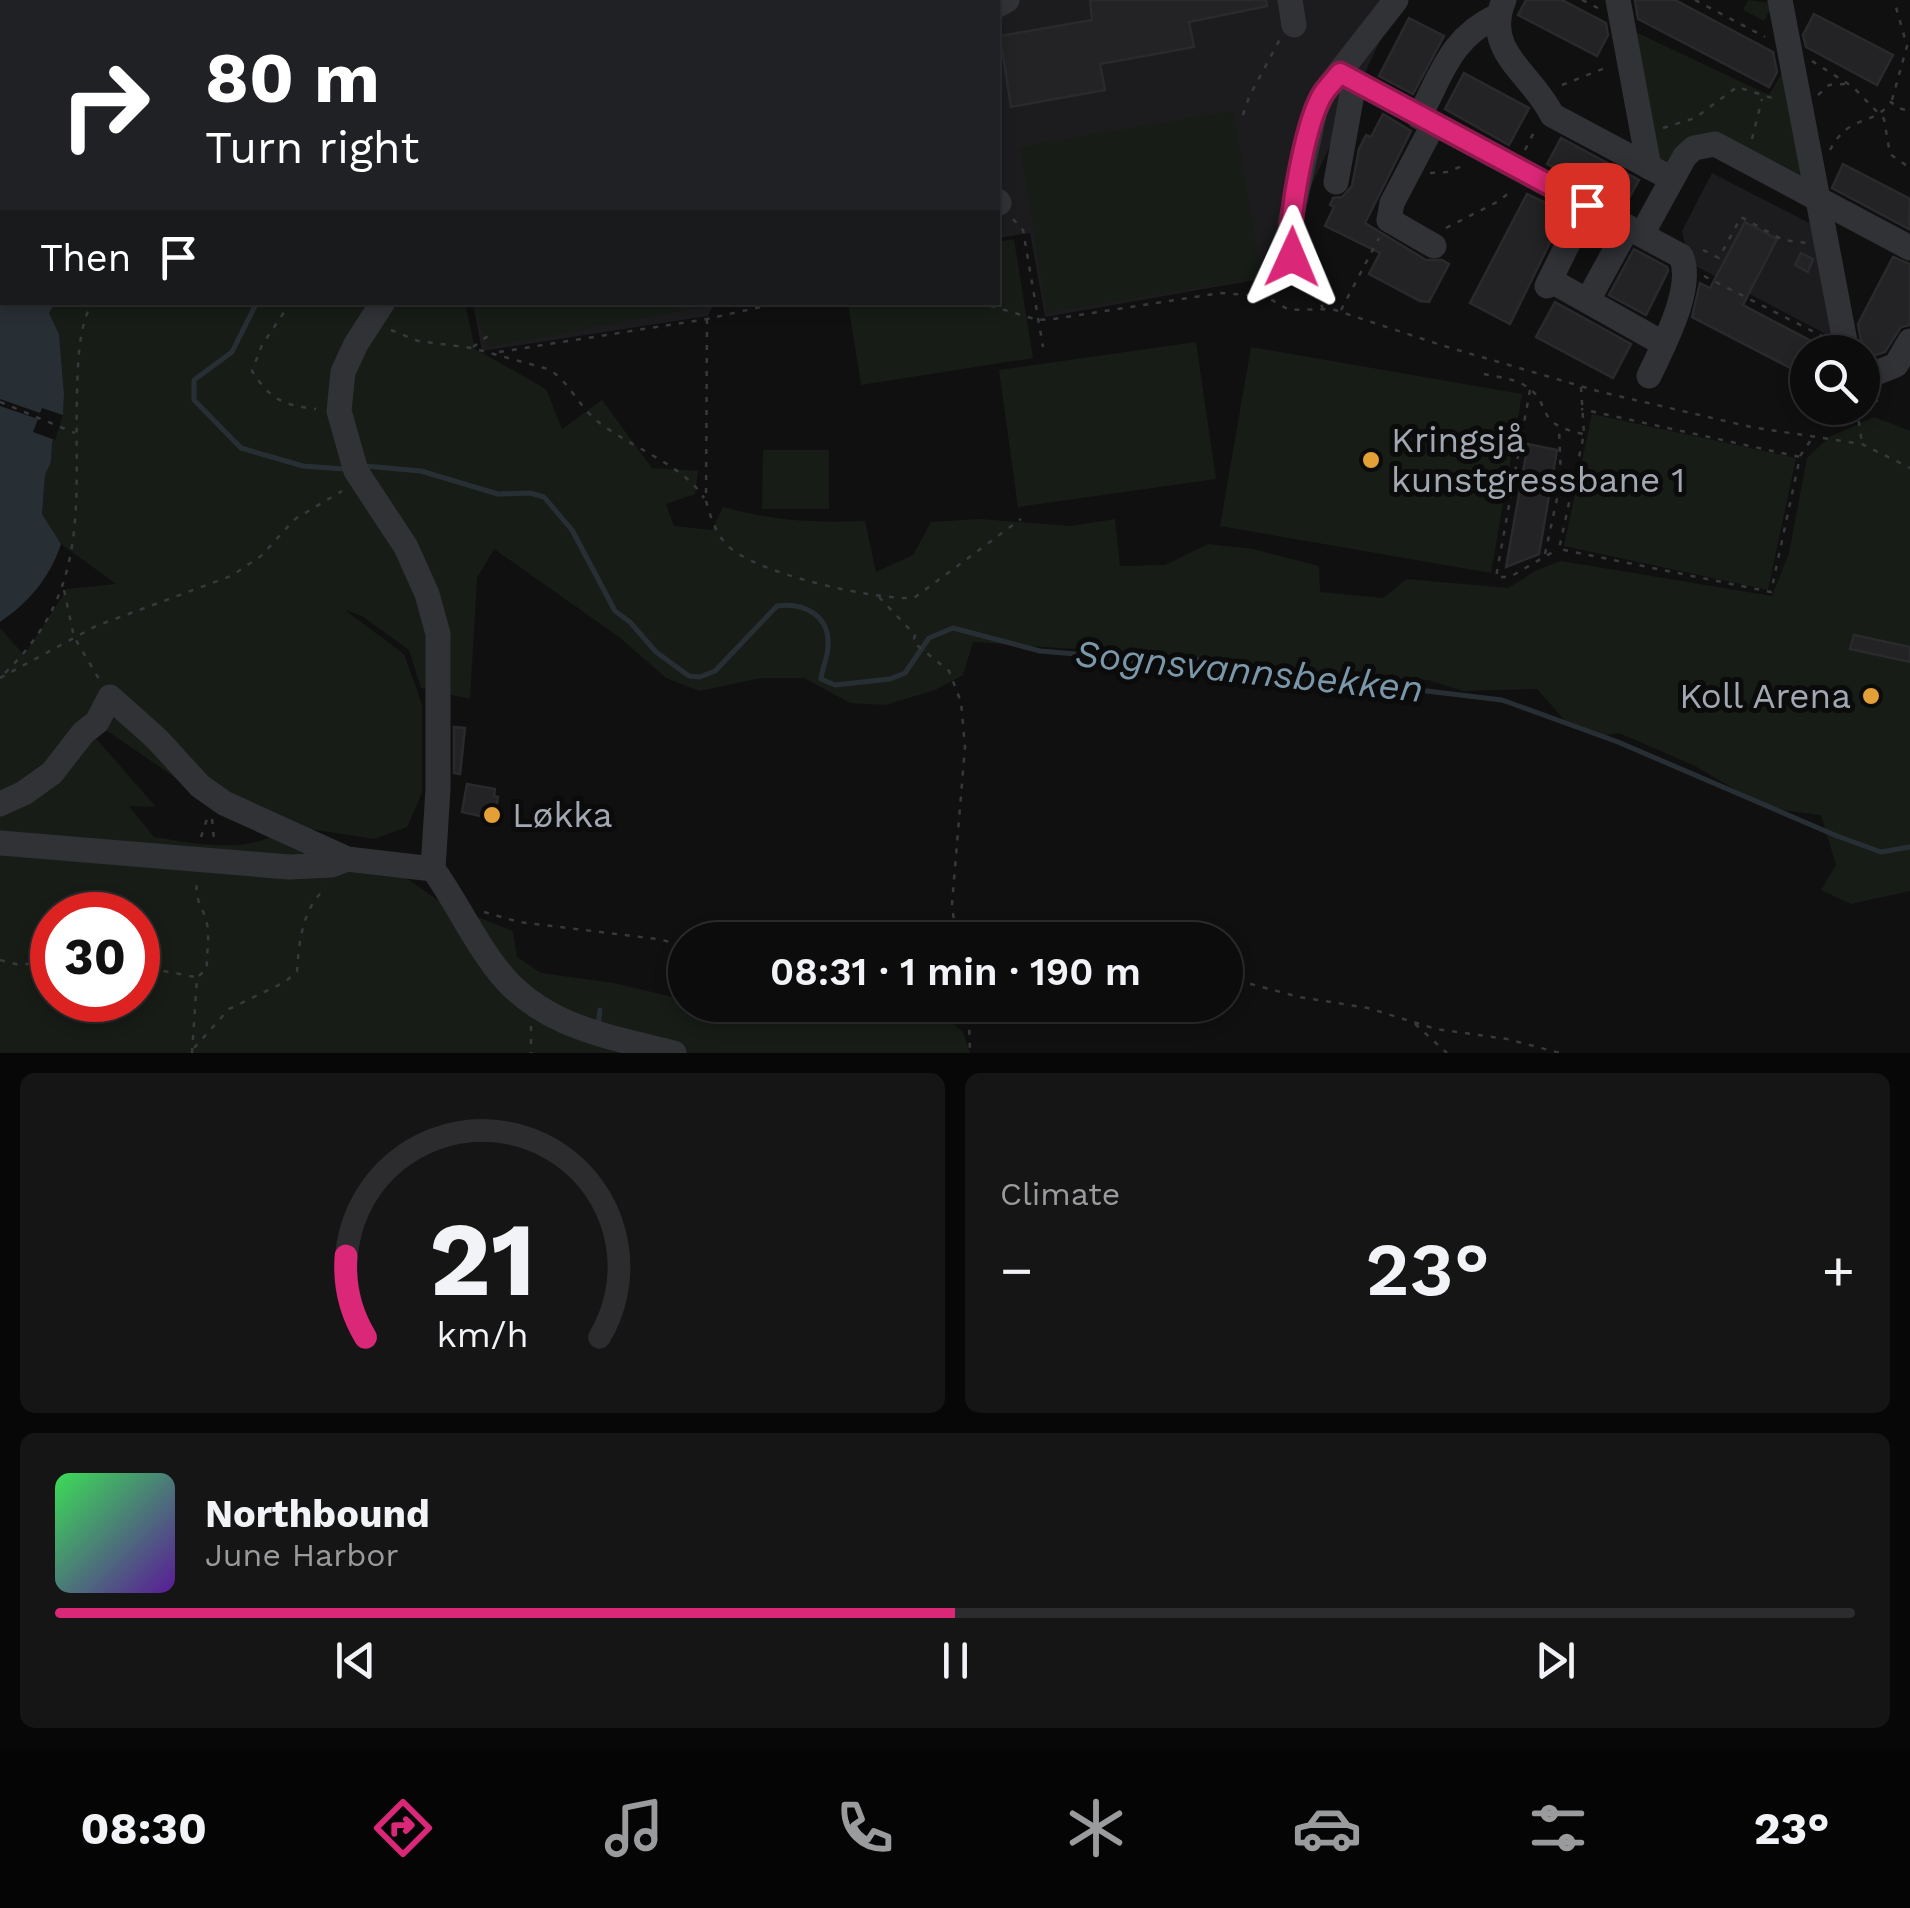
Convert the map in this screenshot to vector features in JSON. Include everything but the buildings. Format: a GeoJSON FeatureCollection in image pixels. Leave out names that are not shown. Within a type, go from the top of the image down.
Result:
{"type":"FeatureCollection","features":[{"type":"Feature","properties":{"kind":"street"},"geometry":{"type":"LineString","coordinates":[[1336,182],[1347,78],[1396,0]]}},
{"type":"Feature","properties":{"kind":"street"},"geometry":{"type":"LineString","coordinates":[[1618,0],[1643,134],[1660,173]]}},
{"type":"Feature","properties":{"kind":"street"},"geometry":{"type":"LineString","coordinates":[[1780,0],[1847,335]]}},
{"type":"Feature","properties":{"kind":"street"},"geometry":{"type":"LineString","coordinates":[[1500,8],[1501,47],[1543,98],[1552,116],[1660,173]]}},
{"type":"Feature","properties":{"kind":"street"},"geometry":{"type":"LineString","coordinates":[[1434,246],[1388,220],[1392,203],[1459,42],[1500,8]]}},
{"type":"Feature","properties":{"kind":"street"},"geometry":{"type":"LineString","coordinates":[[1347,78],[1694,258],[1649,376]]}},
{"type":"Feature","properties":{"kind":"street"},"geometry":{"type":"LineString","coordinates":[[1302,276],[1292,257],[1290,223],[1315,111],[1324,92],[1347,78]]}},
{"type":"Feature","properties":{"kind":"street"},"geometry":{"type":"LineString","coordinates":[[1588,300],[1635,230],[1660,173],[1705,144],[1715,144],[1817,190],[1910,248]]}},
{"type":"Feature","properties":{"kind":"street"},"geometry":{"type":"LineString","coordinates":[[1587,205],[1548,283],[1588,300],[1664,344]]}},
{"type":"Feature","properties":{"kind":"street"},"geometry":{"type":"LineString","coordinates":[[378,310],[343,372],[339,411],[357,472],[406,547],[427,594],[438,634],[438,789],[433,869],[496,968],[532,1004],[586,1031],[674,1053]]}},
{"type":"Feature","properties":{"kind":"street"},"geometry":{"type":"LineString","coordinates":[[1880,371],[1896,365],[1910,341]]}},
{"type":"Feature","properties":{"kind":"street"},"geometry":{"type":"LineString","coordinates":[[0,804],[52,773],[83,733],[97,722],[110,697],[214,797],[347,859],[433,869]]}},
{"type":"Feature","properties":{"kind":"street"},"geometry":{"type":"LineString","coordinates":[[0,843],[308,866],[332,865],[347,859]]}},
{"type":"Feature","properties":{"kind":"path"},"geometry":{"type":"LineString","coordinates":[[1696,0],[1820,64],[1848,84],[1886,124],[1890,154],[1910,168]]}},
{"type":"Feature","properties":{"kind":"path"},"geometry":{"type":"LineString","coordinates":[[1817,190],[1839,132],[1878,115],[1891,102],[1902,71],[1907,39],[1894,0]]}},
{"type":"Feature","properties":{"kind":"path"},"geometry":{"type":"LineString","coordinates":[[1244,115],[1292,14]]}},
{"type":"Feature","properties":{"kind":"path"},"geometry":{"type":"LineString","coordinates":[[1902,71],[1910,65]]}},
{"type":"Feature","properties":{"kind":"path"},"geometry":{"type":"LineString","coordinates":[[1643,134],[1695,118],[1737,87],[1762,96],[1799,97],[1817,96],[1836,83],[1848,84]]}},
{"type":"Feature","properties":{"kind":"path"},"geometry":{"type":"LineString","coordinates":[[1745,159],[1760,116],[1762,96]]}},
{"type":"Feature","properties":{"kind":"path"},"geometry":{"type":"LineString","coordinates":[[1891,102],[1910,111]]}},
{"type":"Feature","properties":{"kind":"path"},"geometry":{"type":"LineString","coordinates":[[1408,170],[1448,172],[1466,165],[1482,149]]}},
{"type":"Feature","properties":{"kind":"path"},"geometry":{"type":"LineString","coordinates":[[1434,246],[1447,227],[1510,193],[1523,172]]}},
{"type":"Feature","properties":{"kind":"path"},"geometry":{"type":"LineString","coordinates":[[1694,258],[1719,258],[1742,216],[1784,240],[1798,244],[1826,240]]}},
{"type":"Feature","properties":{"kind":"path"},"geometry":{"type":"LineString","coordinates":[[1340,312],[1388,220]]}},
{"type":"Feature","properties":{"kind":"path"},"geometry":{"type":"LineString","coordinates":[[1023,230],[1043,347]]}},
{"type":"Feature","properties":{"kind":"path"},"geometry":{"type":"LineString","coordinates":[[1694,258],[1818,335]]}},
{"type":"Feature","properties":{"kind":"path"},"geometry":{"type":"LineString","coordinates":[[988,305],[1038,320],[1220,293],[1265,296],[1289,310],[1332,309],[1580,386],[1751,427],[1862,444],[1910,468]]}},
{"type":"Feature","properties":{"kind":"path"},"geometry":{"type":"LineString","coordinates":[[0,678],[31,644],[64,589],[76,525],[80,342],[91,305]]}},
{"type":"Feature","properties":{"kind":"path"},"geometry":{"type":"LineString","coordinates":[[289,305],[262,345],[252,371],[266,393],[295,406],[339,411]]}},
{"type":"Feature","properties":{"kind":"path"},"geometry":{"type":"LineString","coordinates":[[494,353],[708,319],[770,305]]}},
{"type":"Feature","properties":{"kind":"path"},"geometry":{"type":"LineString","coordinates":[[378,310],[405,337],[494,353],[558,375],[598,422],[691,482],[706,501],[726,544],[740,555],[787,573],[879,597],[914,598],[1022,519]]}},
{"type":"Feature","properties":{"kind":"path"},"geometry":{"type":"LineString","coordinates":[[706,501],[708,319]]}},
{"type":"Feature","properties":{"kind":"path"},"geometry":{"type":"LineString","coordinates":[[472,348],[492,333]]}},
{"type":"Feature","properties":{"kind":"path"},"geometry":{"type":"LineString","coordinates":[[1484,374],[1512,380],[1530,390],[1549,422],[1584,434]]}},
{"type":"Feature","properties":{"kind":"path"},"geometry":{"type":"LineString","coordinates":[[1559,548],[1584,434],[1580,386]]}},
{"type":"Feature","properties":{"kind":"path"},"geometry":{"type":"LineString","coordinates":[[1530,390],[1496,577],[1510,576],[1559,548],[1771,592],[1800,457],[1814,435]]}},
{"type":"Feature","properties":{"kind":"path"},"geometry":{"type":"LineString","coordinates":[[0,402],[76,434]]}},
{"type":"Feature","properties":{"kind":"path"},"geometry":{"type":"LineString","coordinates":[[1581,409],[1800,457]]}},
{"type":"Feature","properties":{"kind":"path"},"geometry":{"type":"LineString","coordinates":[[1860,425],[1862,444]]}},
{"type":"Feature","properties":{"kind":"path"},"geometry":{"type":"LineString","coordinates":[[1544,556],[1560,486],[1559,428]]}},
{"type":"Feature","properties":{"kind":"path"},"geometry":{"type":"LineString","coordinates":[[0,678],[74,637],[231,576],[261,556],[294,519],[357,472]]}},
{"type":"Feature","properties":{"kind":"path"},"geometry":{"type":"LineString","coordinates":[[1552,484],[1572,488]]}},
{"type":"Feature","properties":{"kind":"path"},"geometry":{"type":"LineString","coordinates":[[64,589],[74,637],[110,697]]}},
{"type":"Feature","properties":{"kind":"path"},"geometry":{"type":"LineString","coordinates":[[879,597],[915,635],[913,642],[949,671],[961,702],[965,747],[952,904],[954,922]]}},
{"type":"Feature","properties":{"kind":"path"},"geometry":{"type":"LineString","coordinates":[[209,861],[200,842],[214,797]]}},
{"type":"Feature","properties":{"kind":"path"},"geometry":{"type":"LineString","coordinates":[[193,1051],[197,978],[207,968],[208,946],[207,921],[195,895],[209,861],[214,797]]}},
{"type":"Feature","properties":{"kind":"path"},"geometry":{"type":"LineString","coordinates":[[193,1051],[229,1008],[285,982],[297,972],[298,940],[314,902],[347,859]]}},
{"type":"Feature","properties":{"kind":"path"},"geometry":{"type":"LineString","coordinates":[[455,899],[496,918],[668,943]]}},
{"type":"Feature","properties":{"kind":"path"},"geometry":{"type":"LineString","coordinates":[[0,960],[30,964]]}},
{"type":"Feature","properties":{"kind":"path"},"geometry":{"type":"LineString","coordinates":[[160,970],[197,978]]}},
{"type":"Feature","properties":{"kind":"path"},"geometry":{"type":"LineString","coordinates":[[1243,982],[1560,1053]]}},
{"type":"Feature","properties":{"kind":"path"},"geometry":{"type":"LineString","coordinates":[[1410,1021],[1447,1053]]}},
{"type":"Feature","properties":{"kind":"path"},"geometry":{"type":"LineString","coordinates":[[969,1022],[970,1053]]}},
{"type":"Feature","properties":{"kind":"shaded area"},"geometry":{"type":"Polygon","coordinates":[[[1000,0],[1396,0],[1302,205],[1276,249],[1266,278],[1045,317],[1030,233],[1000,238],[1000,0]]]}},
{"type":"Feature","properties":{"kind":"shaded area"},"geometry":{"type":"Polygon","coordinates":[[[1748,0],[1774,3],[1764,21],[1743,10],[1748,0]]]}},
{"type":"Feature","properties":{"kind":"shaded area"},"geometry":{"type":"Polygon","coordinates":[[[1627,28],[1769,95],[1789,61],[1810,189],[1717,141],[1669,175],[1655,167],[1627,28]]]}},
{"type":"Feature","properties":{"kind":"shaded area"},"geometry":{"type":"Polygon","coordinates":[[[1233,111],[1262,277],[1047,313],[1020,147],[1233,111]]]}},
{"type":"Feature","properties":{"kind":"shaded area"},"geometry":{"type":"Polygon","coordinates":[[[1712,173],[1819,228],[1838,335],[1828,335],[1690,263],[1682,231],[1712,173]]]}},
{"type":"Feature","properties":{"kind":"shaded area"},"geometry":{"type":"Polygon","coordinates":[[[1014,239],[1033,358],[861,385],[848,305],[1000,305],[1000,242],[1014,239]]]}},
{"type":"Feature","properties":{"kind":"shaded area"},"geometry":{"type":"Polygon","coordinates":[[[0,305],[54,305],[49,313],[59,334],[63,415],[45,475],[42,514],[61,544],[37,589],[0,622],[0,305]]]}},
{"type":"Feature","properties":{"kind":"shaded area"},"geometry":{"type":"Polygon","coordinates":[[[54,305],[465,305],[475,349],[546,389],[562,429],[602,400],[652,468],[698,471],[695,494],[666,504],[674,526],[712,530],[723,507],[793,520],[865,521],[876,572],[913,555],[931,522],[980,519],[1070,526],[1115,519],[1120,566],[1165,565],[1208,544],[1253,549],[1319,566],[1320,592],[1383,598],[1407,579],[1508,588],[1561,561],[1772,596],[1789,553],[1807,458],[1829,437],[1856,425],[1880,425],[1880,419],[1910,431],[1910,891],[1851,904],[1821,890],[1836,865],[1821,815],[1767,808],[1693,765],[1619,733],[1596,737],[1568,724],[1537,689],[1463,691],[1428,680],[1350,676],[1319,687],[1285,677],[1199,672],[1190,657],[1137,657],[1124,663],[1075,649],[973,642],[963,675],[935,690],[885,705],[850,703],[804,678],[761,678],[700,691],[666,678],[619,637],[494,549],[477,578],[470,699],[421,688],[409,650],[362,616],[345,610],[404,654],[422,704],[422,793],[407,827],[374,839],[291,826],[183,783],[103,728],[93,735],[156,807],[129,806],[154,837],[230,845],[273,836],[402,875],[442,903],[513,931],[517,957],[541,973],[614,983],[668,996],[668,1022],[952,1022],[963,1032],[970,1053],[0,1053],[0,628],[24,655],[67,589],[116,584],[61,544],[42,514],[45,475],[63,415],[59,334],[49,313],[54,305]]]}},
{"type":"Feature","properties":{"kind":"shaded area"},"geometry":{"type":"Polygon","coordinates":[[[473,305],[713,305],[708,316],[482,351],[473,305]]]}},
{"type":"Feature","properties":{"kind":"shaded area"},"geometry":{"type":"Polygon","coordinates":[[[473,305],[708,306],[489,347],[473,305]]]}},
{"type":"Feature","properties":{"kind":"shaded area"},"geometry":{"type":"Polygon","coordinates":[[[1196,342],[1216,479],[1018,507],[999,370],[1196,342]]]}},
{"type":"Feature","properties":{"kind":"shaded area","name":"Kringsjå kunstgressbane 1"},"geometry":{"type":"Polygon","coordinates":[[[1251,347],[1522,394],[1491,573],[1220,526],[1251,347]]]}},
{"type":"Feature","properties":{"kind":"shaded area"},"geometry":{"type":"Polygon","coordinates":[[[1592,414],[1796,458],[1768,590],[1564,546],[1592,414]]]}},
{"type":"Feature","properties":{"kind":"shaded area"},"geometry":{"type":"Polygon","coordinates":[[[763,450],[829,450],[829,509],[762,509],[763,450]]]}},
{"type":"Feature","properties":{"kind":"pier"},"geometry":{"type":"Polygon","coordinates":[[[0,399],[40,413],[42,408],[63,415],[55,440],[33,432],[38,419],[0,406],[0,399]]]}},
{"type":"Feature","properties":{"kind":"waterway","name":"Sognsvannsbekken"},"geometry":{"type":"LineString","coordinates":[[256,305],[232,352],[194,380],[194,400],[241,448],[303,466],[344,469]]}},
{"type":"Feature","properties":{"kind":"waterway","name":"Sognsvannsbekken"},"geometry":{"type":"LineString","coordinates":[[365,466],[421,471],[498,494],[530,493],[544,497],[572,530],[615,611],[656,652],[689,676],[700,677],[715,671],[777,606],[787,605],[813,613],[825,626],[828,650],[821,679],[835,685],[890,679],[905,673],[929,638],[953,628],[1040,651],[1123,658],[1146,668],[1176,656],[1276,673],[1502,700],[1618,742],[1881,852],[1910,847]]}},
{"type":"Feature","properties":{"kind":"waterway"},"geometry":{"type":"LineString","coordinates":[[598,1025],[600,1010]]}},
{"type":"Feature","properties":{"kind":"place","name":"Kringsjå kunstgressbane 1"},"geometry":{"type":"Point","coordinates":[1371,460]}},
{"type":"Feature","properties":{"kind":"place","name":"Koll Arena"},"geometry":{"type":"Point","coordinates":[1871,696]}},
{"type":"Feature","properties":{"kind":"place","name":"Løkka"},"geometry":{"type":"Point","coordinates":[492,815]}},
{"type":"Feature","properties":{"kind":"route"},"geometry":{"type":"LineString","coordinates":[[1292,257],[1290,223],[1315,111],[1340,73],[1587,205]]}}]}
